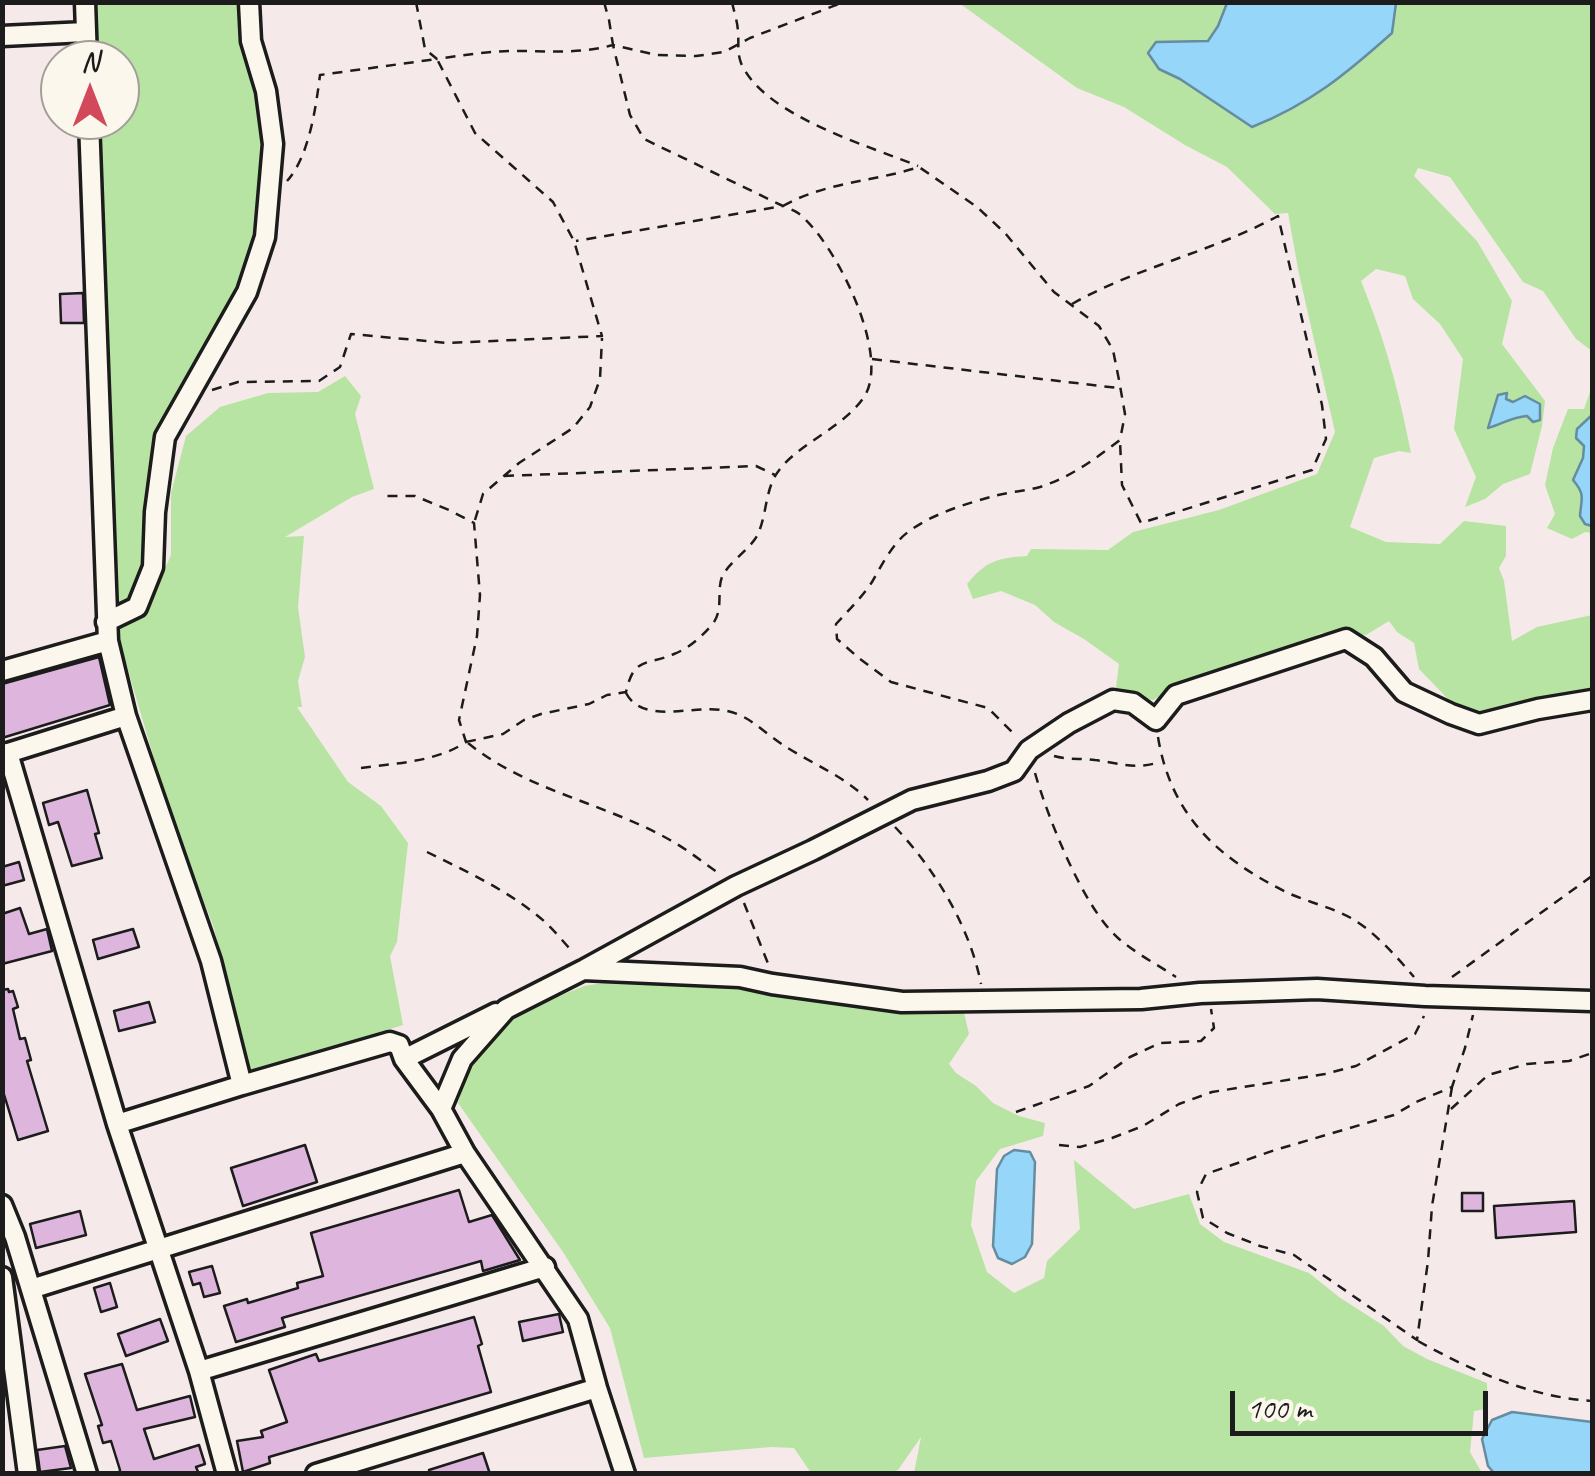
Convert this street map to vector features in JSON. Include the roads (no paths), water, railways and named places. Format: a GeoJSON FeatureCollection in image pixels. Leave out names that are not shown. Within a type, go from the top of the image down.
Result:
{"type":"FeatureCollection","features":[{"type":"Feature","properties":{"kind":"street"},"geometry":{"type":"LineString","coordinates":[[84,2],[86,40]]}},
{"type":"Feature","properties":{"kind":"street"},"geometry":{"type":"LineString","coordinates":[[2,671],[107,631],[137,607],[154,568],[155,512],[166,437],[247,292],[265,237],[273,144],[266,90],[251,41],[248,2]]}},
{"type":"Feature","properties":{"kind":"street"},"geometry":{"type":"LineString","coordinates":[[2,36],[86,32]]}},
{"type":"Feature","properties":{"kind":"street"},"geometry":{"type":"LineString","coordinates":[[90,140],[107,631],[126,716],[210,960],[242,1085]]}},
{"type":"Feature","properties":{"kind":"street"},"geometry":{"type":"LineString","coordinates":[[404,1059],[583,970],[736,886],[912,800],[1014,770],[1029,750],[1113,700],[1133,703],[1156,720],[1176,695],[1346,639],[1374,657],[1404,692],[1479,724],[1592,700]]}},
{"type":"Feature","properties":{"kind":"street"},"geometry":{"type":"LineString","coordinates":[[126,716],[5,753],[117,1124],[199,1371],[227,1474]]}},
{"type":"Feature","properties":{"kind":"street"},"geometry":{"type":"LineString","coordinates":[[583,970],[740,977],[902,1002],[1141,999],[1317,988],[1592,1001]]}},
{"type":"Feature","properties":{"kind":"street"},"geometry":{"type":"LineString","coordinates":[[440,1109],[462,1059],[506,1009]]}},
{"type":"Feature","properties":{"kind":"street"},"geometry":{"type":"LineString","coordinates":[[117,1124],[381,1044],[399,1045],[464,1152],[578,1318],[625,1474]]}},
{"type":"Feature","properties":{"kind":"street"},"geometry":{"type":"LineString","coordinates":[[31,1289],[464,1152]]}},
{"type":"Feature","properties":{"kind":"street"},"geometry":{"type":"LineString","coordinates":[[2,1205],[88,1474]]}},
{"type":"Feature","properties":{"kind":"street"},"geometry":{"type":"LineString","coordinates":[[199,1371],[545,1267]]}},
{"type":"Feature","properties":{"kind":"street"},"geometry":{"type":"LineString","coordinates":[[2,1277],[28,1474]]}},
{"type":"Feature","properties":{"kind":"street"},"geometry":{"type":"LineString","coordinates":[[316,1474],[597,1388]]}},
{"type":"Feature","properties":{"kind":"water"},"geometry":{"type":"Polygon","coordinates":[[[1227,2],[1396,3],[1392,33],[1375,48],[1310,98],[1252,127],[1159,69],[1148,53],[1156,42],[1208,41],[1227,2]]]}},
{"type":"Feature","properties":{"kind":"water"},"geometry":{"type":"Polygon","coordinates":[[[1507,393],[1506,399],[1513,402],[1525,396],[1540,404],[1540,420],[1533,422],[1527,416],[1488,428],[1498,395],[1507,393]]]}},
{"type":"Feature","properties":{"kind":"water"},"geometry":{"type":"Polygon","coordinates":[[[1592,415],[1592,526],[1580,516],[1581,494],[1573,480],[1584,446],[1576,438],[1577,429],[1592,415]]]}},
{"type":"Feature","properties":{"kind":"water"},"geometry":{"type":"Polygon","coordinates":[[[1014,1150],[1030,1152],[1035,1162],[1032,1244],[1025,1257],[1012,1264],[998,1258],[993,1246],[997,1169],[1004,1156],[1014,1150]]]}},
{"type":"Feature","properties":{"kind":"water"},"geometry":{"type":"Polygon","coordinates":[[[1512,1412],[1592,1422],[1592,1473],[1494,1473],[1488,1466],[1482,1439],[1492,1420],[1512,1412]]]}}]}
